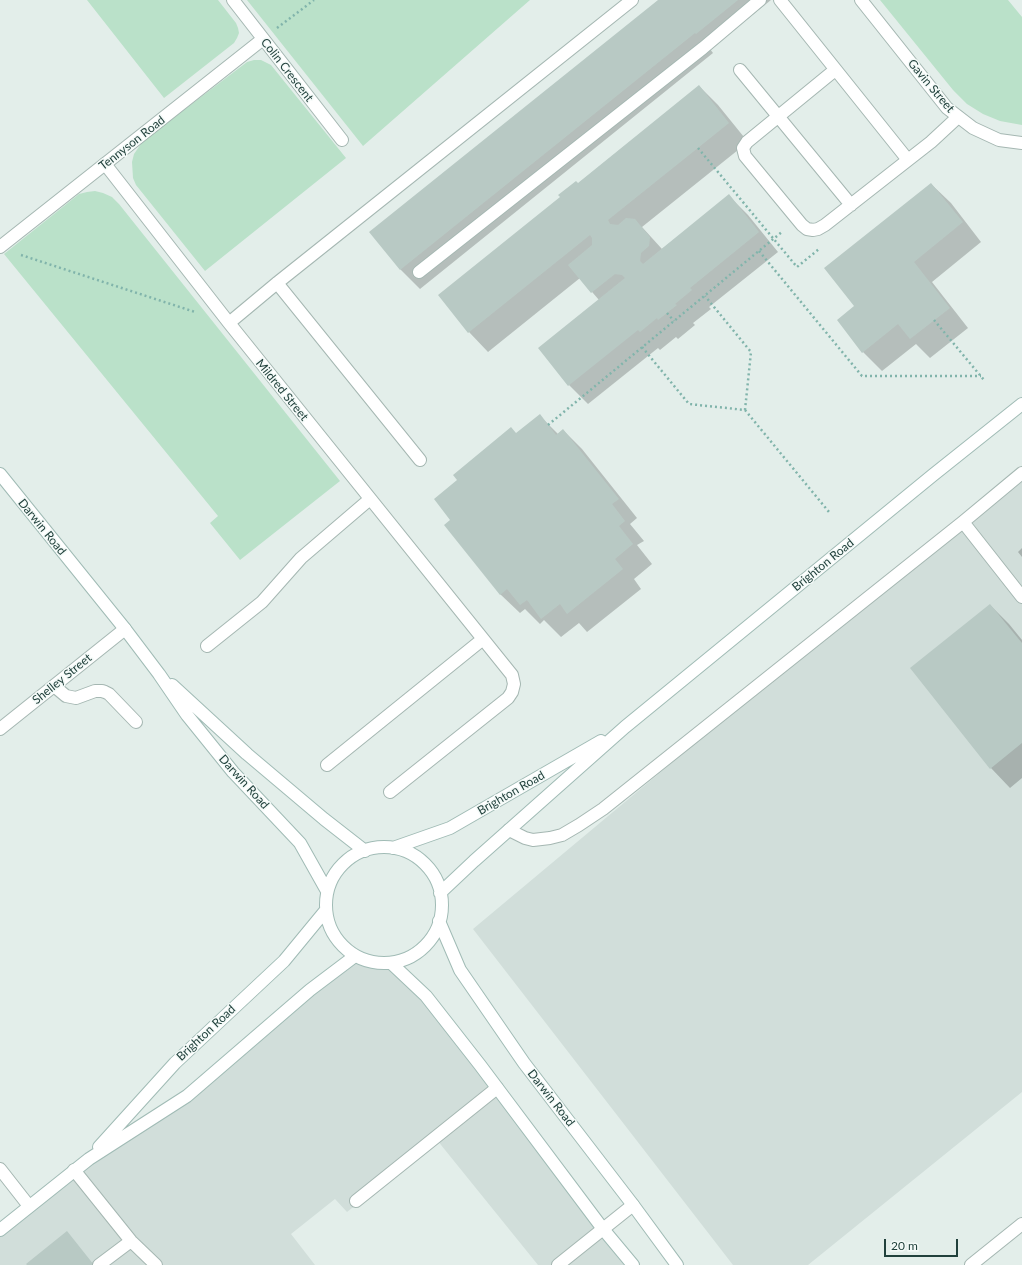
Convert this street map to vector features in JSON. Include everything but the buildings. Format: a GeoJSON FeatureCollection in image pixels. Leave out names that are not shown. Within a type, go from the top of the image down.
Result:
{"type":"FeatureCollection","features":[{"type":"Feature","properties":{"kind":"street","name":"Colin Crescent"},"geometry":{"type":"LineString","coordinates":[[233,0],[342,140]]}},
{"type":"Feature","properties":{"kind":"street"},"geometry":{"type":"LineString","coordinates":[[229,323],[632,0]]}},
{"type":"Feature","properties":{"kind":"street"},"geometry":{"type":"LineString","coordinates":[[419,272],[703,48],[760,0]]}},
{"type":"Feature","properties":{"kind":"street"},"geometry":{"type":"LineString","coordinates":[[780,0],[908,160]]}},
{"type":"Feature","properties":{"kind":"street","name":"Gavin Street"},"geometry":{"type":"LineString","coordinates":[[861,0],[947,108],[974,128],[986,134],[999,140],[1022,143]]}},
{"type":"Feature","properties":{"kind":"street","name":"Tennyson Road"},"geometry":{"type":"LineString","coordinates":[[2,246],[263,39]]}},
{"type":"Feature","properties":{"kind":"street"},"geometry":{"type":"LineString","coordinates":[[740,70],[851,205]]}},
{"type":"Feature","properties":{"kind":"street"},"geometry":{"type":"LineString","coordinates":[[835,70],[747,142],[743,148],[745,156],[802,225],[807,229],[818,229],[825,225],[931,142],[958,116]]}},
{"type":"Feature","properties":{"kind":"street","name":"Mildred Street"},"geometry":{"type":"LineString","coordinates":[[105,164],[229,323],[512,675],[514,684],[510,695],[390,792]]}},
{"type":"Feature","properties":{"kind":"street"},"geometry":{"type":"LineString","coordinates":[[278,283],[420,460]]}},
{"type":"Feature","properties":{"kind":"street","name":"Brighton Road"},"geometry":{"type":"LineString","coordinates":[[440,893],[625,727],[1022,404]]}},
{"type":"Feature","properties":{"kind":"street"},"geometry":{"type":"LineString","coordinates":[[509,830],[525,838],[533,840],[550,838],[562,835],[603,810],[963,522],[1022,473]]}},
{"type":"Feature","properties":{"kind":"street","name":"Darwin Road"},"geometry":{"type":"LineString","coordinates":[[0,474],[125,629],[159,674],[186,715],[233,772],[300,843],[328,891]]}},
{"type":"Feature","properties":{"kind":"street"},"geometry":{"type":"LineString","coordinates":[[206,646],[262,602],[300,558],[370,499]]}},
{"type":"Feature","properties":{"kind":"street"},"geometry":{"type":"LineString","coordinates":[[963,522],[1022,598]]}},
{"type":"Feature","properties":{"kind":"street","name":"Shelley Street"},"geometry":{"type":"LineString","coordinates":[[0,729],[125,629]]}},
{"type":"Feature","properties":{"kind":"street"},"geometry":{"type":"LineString","coordinates":[[327,765],[484,639]]}},
{"type":"Feature","properties":{"kind":"street","name":"Darwin Road"},"geometry":{"type":"LineString","coordinates":[[159,674],[196,706],[247,754],[324,819],[365,850]]}},
{"type":"Feature","properties":{"kind":"street"},"geometry":{"type":"LineString","coordinates":[[54,686],[66,696],[76,698],[95,691],[106,692],[136,722]]}},
{"type":"Feature","properties":{"kind":"street","name":"Brighton Road"},"geometry":{"type":"LineString","coordinates":[[393,848],[450,828],[625,727]]}},
{"type":"Feature","properties":{"kind":"street"},"geometry":{"type":"LineString","coordinates":[[393,848],[409,854],[423,863],[431,872],[440,893],[441,907],[439,921],[432,936],[421,949],[407,958],[391,963],[372,962],[355,956],[340,944],[330,928],[326,910],[328,891],[335,874],[348,860],[365,850],[393,848]]}},
{"type":"Feature","properties":{"kind":"street","name":"Brighton Road"},"geometry":{"type":"LineString","coordinates":[[88,1159],[175,1063],[284,961],[326,910]]}},
{"type":"Feature","properties":{"kind":"street","name":"Darwin Road"},"geometry":{"type":"LineString","coordinates":[[439,921],[460,970],[524,1063],[677,1265]]}},
{"type":"Feature","properties":{"kind":"street","name":"Brighton Road"},"geometry":{"type":"LineString","coordinates":[[0,1230],[88,1159],[187,1096],[310,990],[355,956]]}},
{"type":"Feature","properties":{"kind":"street"},"geometry":{"type":"LineString","coordinates":[[391,963],[426,996],[603,1229],[633,1265]]}},
{"type":"Feature","properties":{"kind":"street"},"geometry":{"type":"LineString","coordinates":[[356,1201],[497,1088]]}},
{"type":"Feature","properties":{"kind":"street"},"geometry":{"type":"LineString","coordinates":[[0,1169],[29,1206]]}},
{"type":"Feature","properties":{"kind":"street"},"geometry":{"type":"LineString","coordinates":[[74,1170],[131,1241],[156,1265]]}},
{"type":"Feature","properties":{"kind":"street"},"geometry":{"type":"LineString","coordinates":[[558,1265],[633,1205]]}},
{"type":"Feature","properties":{"kind":"street"},"geometry":{"type":"LineString","coordinates":[[971,1265],[1022,1224]]}},
{"type":"Feature","properties":{"kind":"street"},"geometry":{"type":"LineString","coordinates":[[99,1265],[131,1241]]}},
{"type":"Feature","properties":{"kind":"path"},"geometry":{"type":"LineString","coordinates":[[263,39],[314,0]]}},
{"type":"Feature","properties":{"kind":"path"},"geometry":{"type":"LineString","coordinates":[[548,425],[797,219]]}},
{"type":"Feature","properties":{"kind":"path"},"geometry":{"type":"LineString","coordinates":[[2,246],[14,252],[200,314]]}},
{"type":"Feature","properties":{"kind":"path"},"geometry":{"type":"LineString","coordinates":[[759,251],[862,376],[981,376]]}},
{"type":"Feature","properties":{"kind":"path"},"geometry":{"type":"LineString","coordinates":[[705,296],[752,352],[745,410]]}},
{"type":"Feature","properties":{"kind":"path"},"geometry":{"type":"LineString","coordinates":[[667,313],[674,321]]}},
{"type":"Feature","properties":{"kind":"path"},"geometry":{"type":"LineString","coordinates":[[934,320],[984,380]]}},
{"type":"Feature","properties":{"kind":"path"},"geometry":{"type":"LineString","coordinates":[[642,347],[689,404],[745,410],[829,512]]}},
{"type":"Feature","properties":{"kind":"shaded area"},"geometry":{"type":"Polygon","coordinates":[[[1022,470],[1022,1092],[808,1265],[733,1265],[473,929],[1022,470]]]}},
{"type":"Feature","properties":{"kind":"shaded area"},"geometry":{"type":"Polygon","coordinates":[[[355,957],[372,963],[391,963],[426,996],[634,1265],[538,1265],[437,1140],[347,1212],[335,1199],[291,1234],[315,1265],[0,1265],[0,1233],[90,1162],[188,1098],[355,957]]]}},
{"type":"Feature","properties":{"kind":"green space"},"geometry":{"type":"Polygon","coordinates":[[[87,0],[218,0],[236,23],[239,33],[234,43],[164,98],[87,0]]]}},
{"type":"Feature","properties":{"kind":"green space"},"geometry":{"type":"Polygon","coordinates":[[[247,0],[530,0],[363,146],[247,0]]]}},
{"type":"Feature","properties":{"kind":"green space"},"geometry":{"type":"Polygon","coordinates":[[[880,0],[1008,0],[1022,17],[1022,125],[1000,121],[983,114],[967,104],[953,90],[880,0]]]}},
{"type":"Feature","properties":{"kind":"green space"},"geometry":{"type":"Polygon","coordinates":[[[261,60],[271,65],[346,158],[205,271],[136,185],[133,178],[132,162],[134,154],[143,141],[247,62],[261,60]]]}},
{"type":"Feature","properties":{"kind":"green space"},"geometry":{"type":"Polygon","coordinates":[[[95,191],[112,197],[119,204],[340,481],[240,560],[210,523],[218,516],[4,254],[79,194],[95,191]]]}}]}
